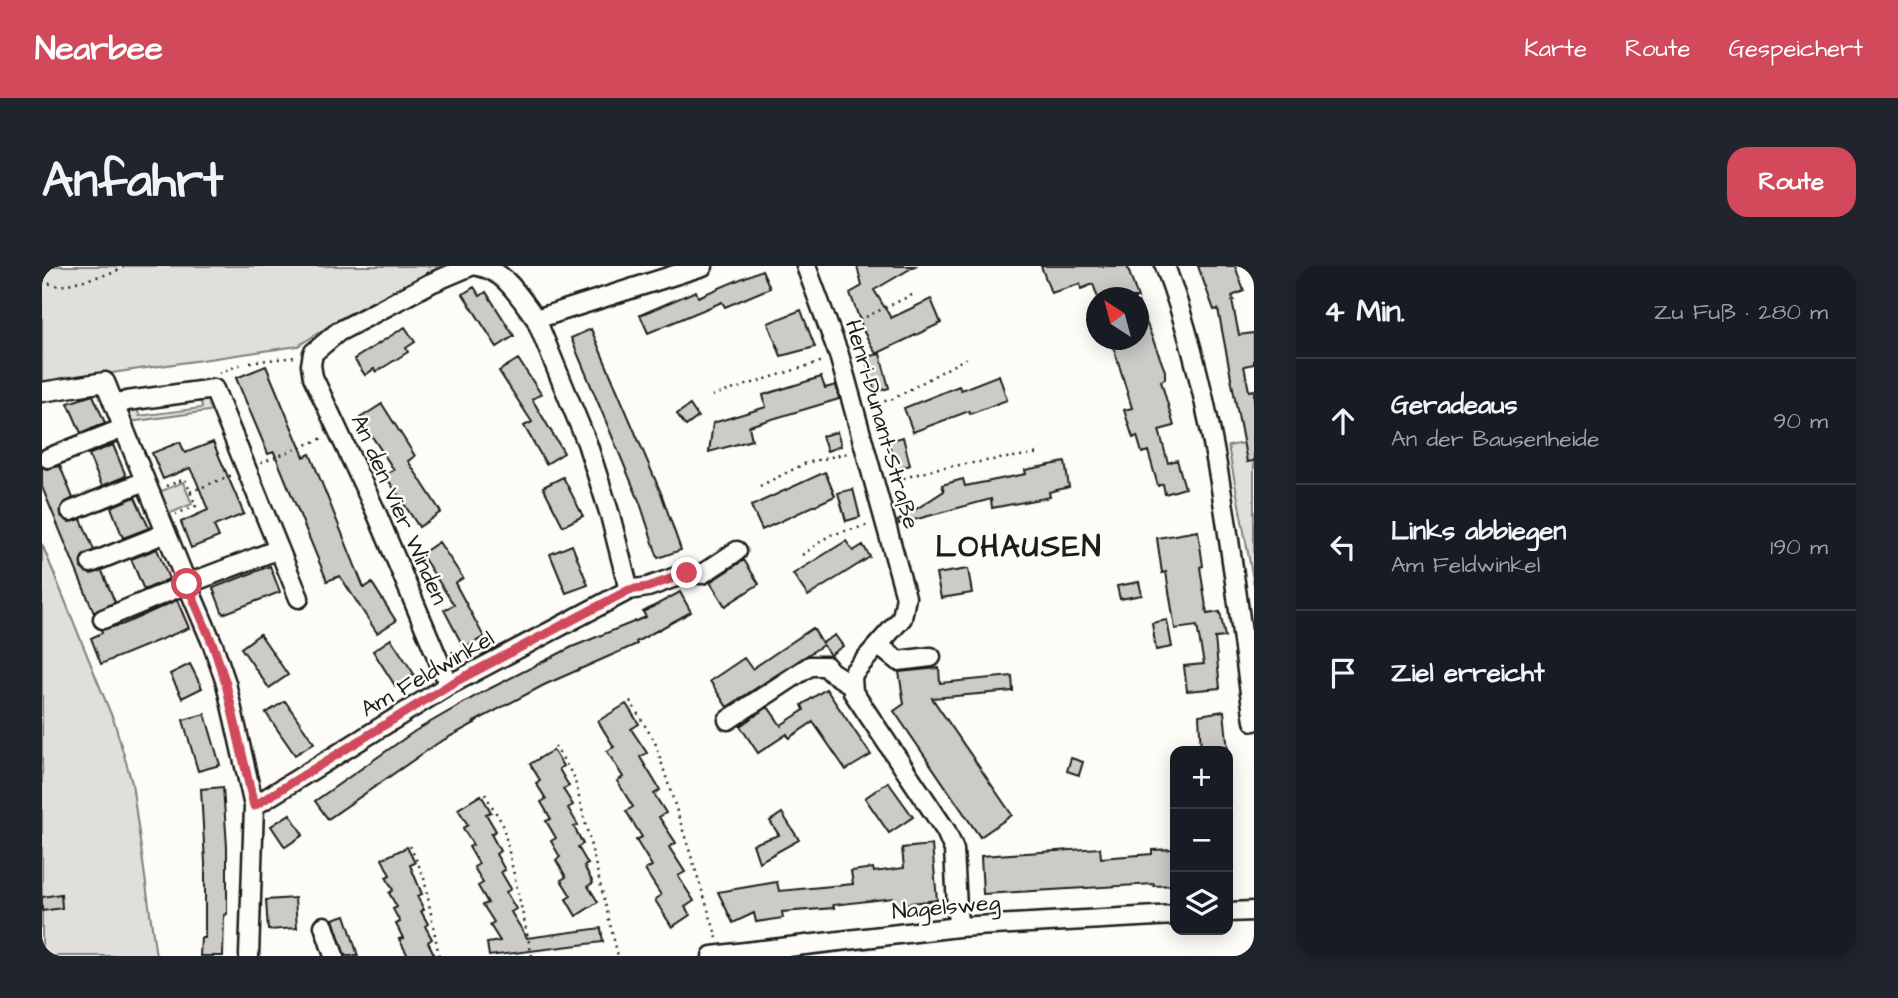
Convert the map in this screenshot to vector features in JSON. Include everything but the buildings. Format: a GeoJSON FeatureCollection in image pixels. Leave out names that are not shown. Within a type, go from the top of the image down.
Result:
{"type":"FeatureCollection","features":[{"type":"Feature","properties":{"kind":"street"},"geometry":{"type":"LineString","coordinates":[[312,356],[338,332],[431,283],[471,266]]}},
{"type":"Feature","properties":{"kind":"street"},"geometry":{"type":"LineString","coordinates":[[478,266],[489,268],[503,276],[536,319],[587,443],[610,515],[629,590]]}},
{"type":"Feature","properties":{"kind":"street"},"geometry":{"type":"LineString","coordinates":[[536,319],[703,266]]}},
{"type":"Feature","properties":{"kind":"street","name":"Henri-Dunant-Straße"},"geometry":{"type":"LineString","coordinates":[[806,266],[839,355],[906,597],[902,618],[854,672],[852,685]]}},
{"type":"Feature","properties":{"kind":"street"},"geometry":{"type":"LineString","coordinates":[[1165,266],[1196,360],[1213,439],[1254,721]]}},
{"type":"Feature","properties":{"kind":"street","name":"An den Vier Winden"},"geometry":{"type":"LineString","coordinates":[[312,356],[313,377],[449,685]]}},
{"type":"Feature","properties":{"kind":"street"},"geometry":{"type":"LineString","coordinates":[[42,392],[105,382],[213,645],[226,684],[254,806],[249,956]]}},
{"type":"Feature","properties":{"kind":"street"},"geometry":{"type":"LineString","coordinates":[[115,406],[127,401],[214,389],[299,597]]}},
{"type":"Feature","properties":{"kind":"street"},"geometry":{"type":"LineString","coordinates":[[48,458],[124,428]]}},
{"type":"Feature","properties":{"kind":"street"},"geometry":{"type":"LineString","coordinates":[[71,511],[148,487]]}},
{"type":"Feature","properties":{"kind":"street"},"geometry":{"type":"LineString","coordinates":[[91,563],[164,527]]}},
{"type":"Feature","properties":{"kind":"street"},"geometry":{"type":"LineString","coordinates":[[103,619],[279,549]]}},
{"type":"Feature","properties":{"kind":"street","name":"Am Feldwinkel"},"geometry":{"type":"LineString","coordinates":[[254,806],[449,685],[629,590],[648,587],[687,573],[702,574],[737,551]]}},
{"type":"Feature","properties":{"kind":"street"},"geometry":{"type":"LineString","coordinates":[[878,645],[898,661],[931,657]]}},
{"type":"Feature","properties":{"kind":"street"},"geometry":{"type":"LineString","coordinates":[[728,720],[810,666],[826,666],[831,673],[852,685],[853,692],[946,831],[954,850],[958,927]]}},
{"type":"Feature","properties":{"kind":"street"},"geometry":{"type":"LineString","coordinates":[[1233,912],[1254,911]]}},
{"type":"Feature","properties":{"kind":"street","name":"Nagelsweg"},"geometry":{"type":"LineString","coordinates":[[717,955],[958,927],[1170,915]]}},
{"type":"Feature","properties":{"kind":"street"},"geometry":{"type":"LineString","coordinates":[[324,926],[334,956]]}},
{"type":"Feature","properties":{"kind":"path"},"geometry":{"type":"LineString","coordinates":[[42,282],[60,286],[113,273],[124,266]]}},
{"type":"Feature","properties":{"kind":"path"},"geometry":{"type":"LineString","coordinates":[[832,333],[916,293]]}},
{"type":"Feature","properties":{"kind":"path"},"geometry":{"type":"LineString","coordinates":[[712,396],[839,355]]}},
{"type":"Feature","properties":{"kind":"path"},"geometry":{"type":"LineString","coordinates":[[250,362],[290,356],[312,356]]}},
{"type":"Feature","properties":{"kind":"path"},"geometry":{"type":"LineString","coordinates":[[855,410],[893,399],[968,356]]}},
{"type":"Feature","properties":{"kind":"path"},"geometry":{"type":"LineString","coordinates":[[190,492],[339,432]]}},
{"type":"Feature","properties":{"kind":"path"},"geometry":{"type":"LineString","coordinates":[[760,486],[806,463],[865,448]]}},
{"type":"Feature","properties":{"kind":"path"},"geometry":{"type":"LineString","coordinates":[[877,486],[939,468],[1040,453]]}},
{"type":"Feature","properties":{"kind":"path"},"geometry":{"type":"LineString","coordinates":[[148,487],[185,479],[195,506],[164,527]]}},
{"type":"Feature","properties":{"kind":"path"},"geometry":{"type":"LineString","coordinates":[[802,555],[830,536],[886,521]]}},
{"type":"Feature","properties":{"kind":"path"},"geometry":{"type":"LineString","coordinates":[[630,701],[655,743],[717,955]]}},
{"type":"Feature","properties":{"kind":"path"},"geometry":{"type":"LineString","coordinates":[[555,746],[574,777],[618,956]]}},
{"type":"Feature","properties":{"kind":"path"},"geometry":{"type":"LineString","coordinates":[[485,794],[503,825],[532,956]]}},
{"type":"Feature","properties":{"kind":"path"},"geometry":{"type":"LineString","coordinates":[[410,846],[424,877],[439,956]]}},
{"type":"Feature","properties":{"kind":"shaded area"},"geometry":{"type":"Polygon","coordinates":[[[42,266],[441,266],[341,318],[298,346],[42,383],[42,266]]]}},
{"type":"Feature","properties":{"kind":"shaded area"},"geometry":{"type":"Polygon","coordinates":[[[200,395],[211,400],[216,410],[129,422],[129,413],[137,404],[139,416],[202,408],[200,395]]]}},
{"type":"Feature","properties":{"kind":"shaded area"},"geometry":{"type":"Polygon","coordinates":[[[1254,441],[1254,585],[1228,446],[1254,441]]]}},
{"type":"Feature","properties":{"kind":"shaded area"},"geometry":{"type":"Polygon","coordinates":[[[183,482],[192,504],[166,515],[157,493],[183,482]]]}},
{"type":"Feature","properties":{"kind":"shaded area"},"geometry":{"type":"Polygon","coordinates":[[[42,544],[115,724],[132,783],[156,956],[42,956],[42,544]]]}},
{"type":"Feature","properties":{"kind":"district","name":"LOHAUSEN"},"geometry":{"type":"Point","coordinates":[1019,546]}},
{"type":"Feature","properties":{"kind":"route"},"geometry":{"type":"LineString","coordinates":[[187,584],[226,684],[254,806],[449,685],[629,590],[648,587],[687,573]]}}]}
